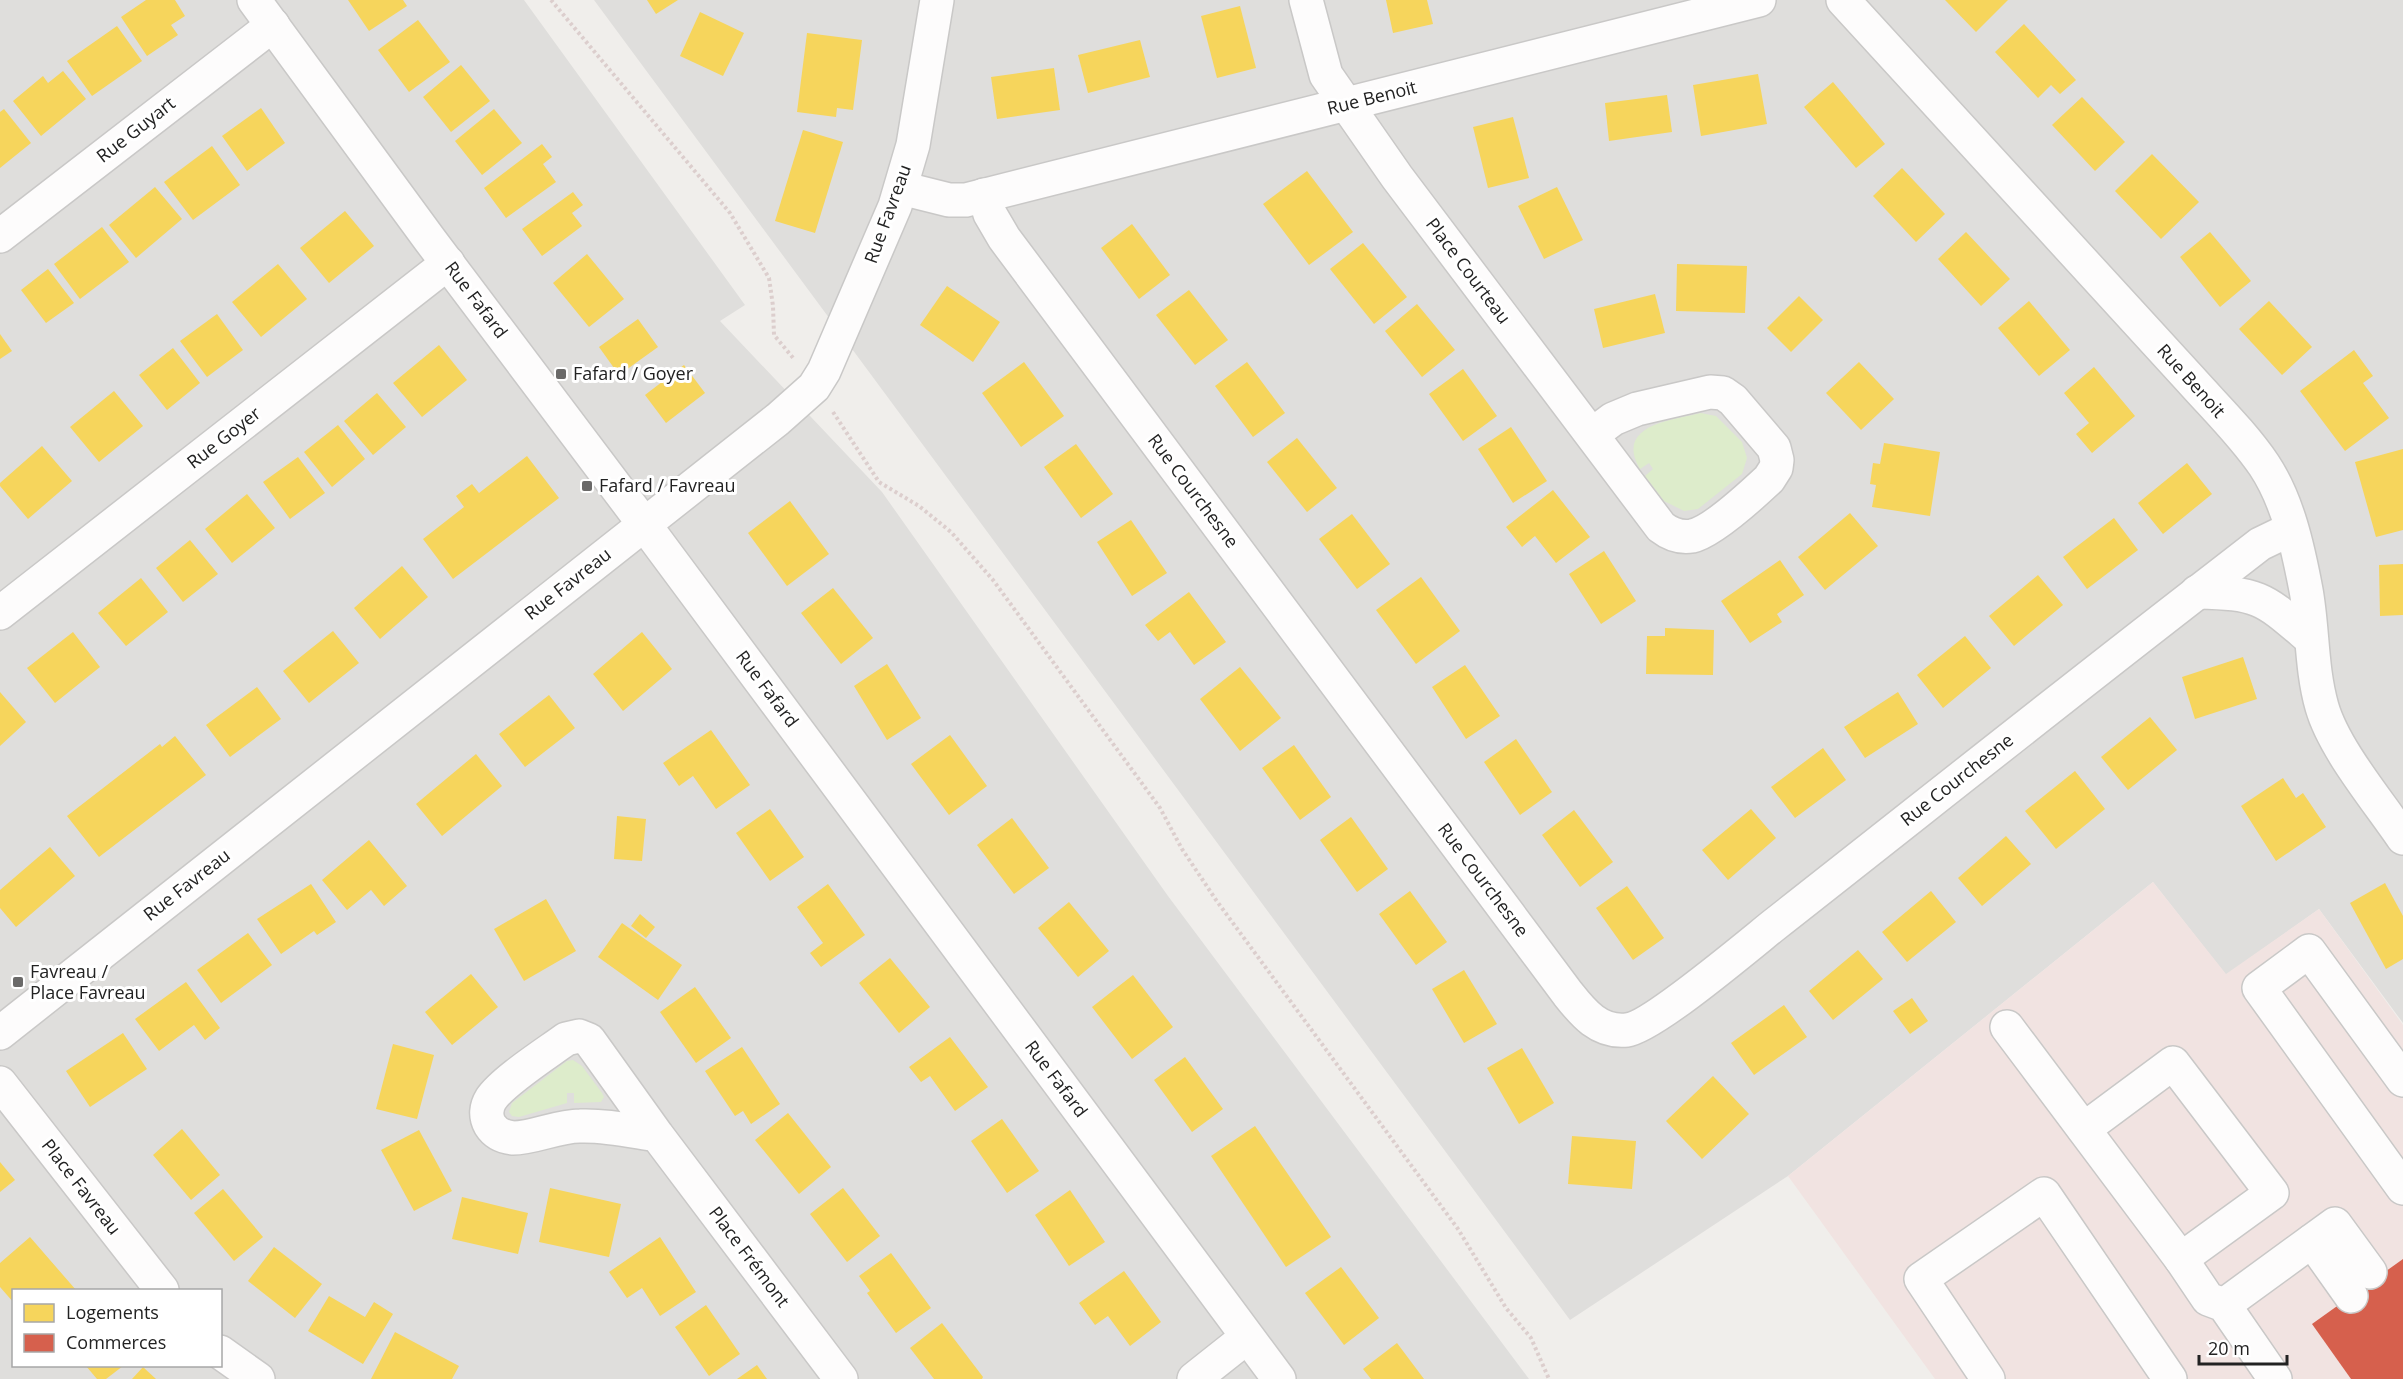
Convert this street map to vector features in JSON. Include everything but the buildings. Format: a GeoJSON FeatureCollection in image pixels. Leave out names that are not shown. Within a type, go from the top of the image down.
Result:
{"type":"FeatureCollection","features":[{"type":"Feature","properties":{"kind":"street","name":"Rue Favreau"},"geometry":{"type":"LineString","coordinates":[[0,1033],[778,419],[814,387],[838,341],[901,188],[913,145],[937,0]]}},
{"type":"Feature","properties":{"kind":"street","name":"Place Courteau"},"geometry":{"type":"LineString","coordinates":[[1306,0],[1326,75],[1397,177],[1661,527],[1676,535],[1693,536],[1703,532],[1769,479],[1776,468],[1776,453],[1768,441],[1729,396],[1717,392],[1624,413],[1593,434]]}},
{"type":"Feature","properties":{"kind":"street","name":"Rue Benoit"},"geometry":{"type":"LineString","coordinates":[[984,195],[1759,0]]}},
{"type":"Feature","properties":{"kind":"street","name":"Rue Benoit"},"geometry":{"type":"LineString","coordinates":[[1843,0],[2239,433],[2265,467],[2276,485],[2291,529],[2306,590],[2315,677],[2322,708],[2345,755],[2403,838]]}},
{"type":"Feature","properties":{"kind":"street","name":"Rue Guyart"},"geometry":{"type":"LineString","coordinates":[[0,236],[264,13]]}},
{"type":"Feature","properties":{"kind":"street","name":"Rue Fafard"},"geometry":{"type":"LineString","coordinates":[[264,13],[447,263],[645,524],[1279,1379]]}},
{"type":"Feature","properties":{"kind":"street"},"geometry":{"type":"LineString","coordinates":[[901,188],[958,201],[984,195]]}},
{"type":"Feature","properties":{"kind":"street","name":"Rue Courchesne"},"geometry":{"type":"LineString","coordinates":[[984,195],[990,214],[1004,238],[1568,994],[1594,1023],[1605,1028],[1627,1030],[1637,1027],[1659,1013],[1750,945],[2197,592],[2260,544],[2291,529]]}},
{"type":"Feature","properties":{"kind":"street","name":"Rue Goyer"},"geometry":{"type":"LineString","coordinates":[[0,613],[447,263]]}},
{"type":"Feature","properties":{"kind":"street"},"geometry":{"type":"LineString","coordinates":[[2197,592],[2232,592],[2253,596],[2269,604],[2311,639]]}},
{"type":"Feature","properties":{"kind":"street"},"geometry":{"type":"LineString","coordinates":[[2403,1080],[2309,951],[2259,988],[2403,1188]]}},
{"type":"Feature","properties":{"kind":"street"},"geometry":{"type":"LineString","coordinates":[[2007,1027],[2181,1259],[2208,1299],[2224,1305],[2275,1379]]}},
{"type":"Feature","properties":{"kind":"street","name":"Place Frémont"},"geometry":{"type":"LineString","coordinates":[[657,1135],[599,1126],[563,1126],[511,1138],[493,1130],[488,1122],[487,1105],[492,1097],[509,1082],[566,1039],[584,1037],[593,1045],[657,1135],[841,1379]]}},
{"type":"Feature","properties":{"kind":"street"},"geometry":{"type":"LineString","coordinates":[[2084,1130],[2173,1063],[2272,1193],[2181,1259]]}},
{"type":"Feature","properties":{"kind":"street","name":"Place Favreau"},"geometry":{"type":"LineString","coordinates":[[0,1083],[161,1289]]}},
{"type":"Feature","properties":{"kind":"street"},"geometry":{"type":"LineString","coordinates":[[1988,1379],[1921,1279],[2044,1194],[2170,1379]]}},
{"type":"Feature","properties":{"kind":"street"},"geometry":{"type":"LineString","coordinates":[[2224,1305],[2335,1224],[2360,1284]]}},
{"type":"Feature","properties":{"kind":"street"},"geometry":{"type":"LineString","coordinates":[[1194,1379],[1247,1337]]}},
{"type":"Feature","properties":{"kind":"street"},"geometry":{"type":"LineString","coordinates":[[222,1353],[258,1379]]}},
{"type":"Feature","properties":{"kind":"path"},"geometry":{"type":"LineString","coordinates":[[551,0],[730,213],[769,278],[774,335],[797,362]]}},
{"type":"Feature","properties":{"kind":"path"},"geometry":{"type":"LineString","coordinates":[[832,410],[879,482],[919,506],[951,532],[993,580],[1085,704],[1160,808],[1182,849],[1216,900],[1458,1229],[1506,1308],[1531,1338],[1549,1379]]}},
{"type":"Feature","properties":{"kind":"shaded area"},"geometry":{"type":"Polygon","coordinates":[[[0,0],[524,0],[745,305],[720,321],[882,492],[1168,896],[1529,1379],[0,1379],[0,0]]]}},
{"type":"Feature","properties":{"kind":"shaded area"},"geometry":{"type":"Polygon","coordinates":[[[594,0],[2403,0],[2403,1023],[2319,909],[2226,975],[2153,882],[1788,1176],[1570,1320],[594,0]]]}},
{"type":"Feature","properties":{"kind":"shaded area"},"geometry":{"type":"Polygon","coordinates":[[[2153,882],[2226,974],[2319,909],[2403,1025],[2403,1379],[1935,1379],[1788,1176],[2153,882]]]}},
{"type":"Feature","properties":{"kind":"green space"},"geometry":{"type":"Polygon","coordinates":[[[1701,413],[1716,416],[1742,442],[1747,458],[1742,474],[1698,509],[1684,511],[1664,501],[1645,476],[1653,469],[1649,463],[1640,469],[1634,454],[1634,443],[1640,434],[1650,427],[1701,413]]]}},
{"type":"Feature","properties":{"kind":"green space"},"geometry":{"type":"Polygon","coordinates":[[[573,1060],[582,1066],[602,1093],[604,1097],[601,1102],[574,1103],[574,1093],[567,1093],[567,1103],[519,1117],[512,1116],[509,1112],[512,1103],[567,1061],[573,1060]]]}},
{"type":"Feature","properties":{"kind":"place","name":"Fafard / Goyer"},"geometry":{"type":"Point","coordinates":[561,374]}},
{"type":"Feature","properties":{"kind":"place","name":"Fafard / Favreau"},"geometry":{"type":"Point","coordinates":[587,486]}},
{"type":"Feature","properties":{"kind":"place","name":"Favreau / Place Favreau"},"geometry":{"type":"Point","coordinates":[18,982]}}]}
